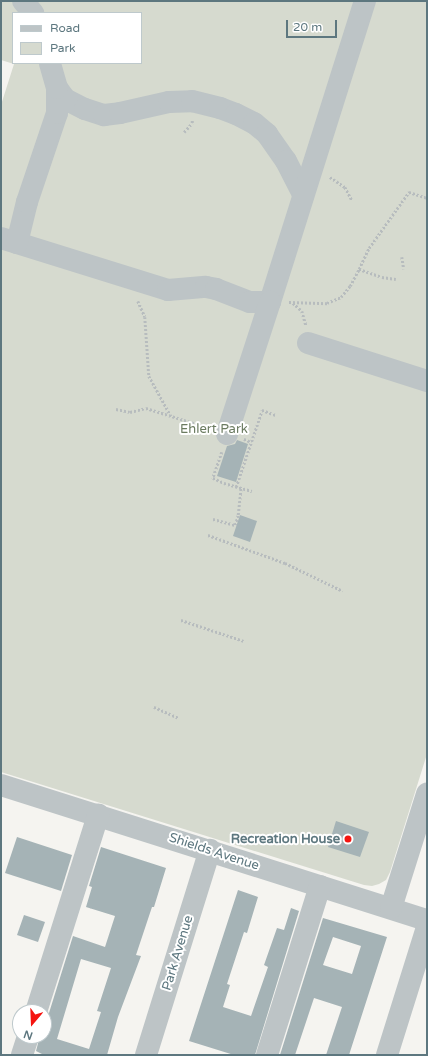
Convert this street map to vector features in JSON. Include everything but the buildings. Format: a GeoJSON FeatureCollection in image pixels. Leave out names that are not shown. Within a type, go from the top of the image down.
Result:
{"type":"FeatureCollection","features":[{"type":"Feature","properties":{"kind":"street"},"geometry":{"type":"LineString","coordinates":[[23,1],[32,12]]}},
{"type":"Feature","properties":{"kind":"street"},"geometry":{"type":"LineString","coordinates":[[228,434],[365,1]]}},
{"type":"Feature","properties":{"kind":"street"},"geometry":{"type":"LineString","coordinates":[[50,64],[57,88],[57,113],[27,202],[9,240],[168,290],[206,287],[216,289],[250,302],[270,302]]}},
{"type":"Feature","properties":{"kind":"street"},"geometry":{"type":"LineString","coordinates":[[57,88],[65,99],[85,109],[104,115],[138,110],[169,102],[192,102],[220,108],[236,114],[254,123],[267,134],[286,161],[303,195]]}},
{"type":"Feature","properties":{"kind":"street"},"geometry":{"type":"LineString","coordinates":[[307,335],[427,381]]}},
{"type":"Feature","properties":{"kind":"street","name":"Shields Avenue"},"geometry":{"type":"LineString","coordinates":[[1,784],[427,920]]}},
{"type":"Feature","properties":{"kind":"street"},"geometry":{"type":"LineString","coordinates":[[391,908],[427,794]]}},
{"type":"Feature","properties":{"kind":"street"},"geometry":{"type":"LineString","coordinates":[[39,1004],[98,815]]}},
{"type":"Feature","properties":{"kind":"street","name":"Park Avenue"},"geometry":{"type":"LineString","coordinates":[[146,1055],[210,850]]}},
{"type":"Feature","properties":{"kind":"street"},"geometry":{"type":"LineString","coordinates":[[267,1055],[320,886]]}},
{"type":"Feature","properties":{"kind":"street"},"geometry":{"type":"LineString","coordinates":[[387,1055],[427,927]]}},
{"type":"Feature","properties":{"kind":"street"},"geometry":{"type":"LineString","coordinates":[[22,1055],[25,1044]]}},
{"type":"Feature","properties":{"kind":"path"},"geometry":{"type":"LineString","coordinates":[[311,170],[334,179],[345,187],[352,200]]}},
{"type":"Feature","properties":{"kind":"path"},"geometry":{"type":"LineString","coordinates":[[270,302],[327,302],[341,297],[350,286],[369,248],[409,192],[427,198]]}},
{"type":"Feature","properties":{"kind":"path"},"geometry":{"type":"LineString","coordinates":[[402,257],[404,269]]}},
{"type":"Feature","properties":{"kind":"path"},"geometry":{"type":"LineString","coordinates":[[359,269],[382,277],[396,279]]}},
{"type":"Feature","properties":{"kind":"path"},"geometry":{"type":"LineString","coordinates":[[132,299],[139,302],[145,316],[149,376],[171,416]]}},
{"type":"Feature","properties":{"kind":"path"},"geometry":{"type":"LineString","coordinates":[[292,302],[302,311],[307,335]]}},
{"type":"Feature","properties":{"kind":"path"},"geometry":{"type":"LineString","coordinates":[[116,409],[130,412],[146,408],[228,434],[213,478],[224,484],[252,491]]}},
{"type":"Feature","properties":{"kind":"path"},"geometry":{"type":"LineString","coordinates":[[236,487],[262,410],[276,415]]}},
{"type":"Feature","properties":{"kind":"path"},"geometry":{"type":"LineString","coordinates":[[213,518],[235,525],[238,515],[241,488]]}},
{"type":"Feature","properties":{"kind":"path"},"geometry":{"type":"LineString","coordinates":[[208,535],[285,563],[343,591]]}},
{"type":"Feature","properties":{"kind":"path"},"geometry":{"type":"LineString","coordinates":[[181,620],[244,641]]}},
{"type":"Feature","properties":{"kind":"path"},"geometry":{"type":"LineString","coordinates":[[154,707],[179,718]]}},
{"type":"Feature","properties":{"kind":"green space","name":"Ehlert Park"},"geometry":{"type":"Polygon","coordinates":[[[1,1],[427,1],[427,754],[390,872],[386,880],[379,884],[372,886],[364,885],[1,772],[1,105],[14,64],[142,64],[142,12],[12,12],[12,63],[1,60],[1,1]]]}},
{"type":"Feature","properties":{"kind":"place","name":"Recreation House"},"geometry":{"type":"Point","coordinates":[348,839]}}]}
